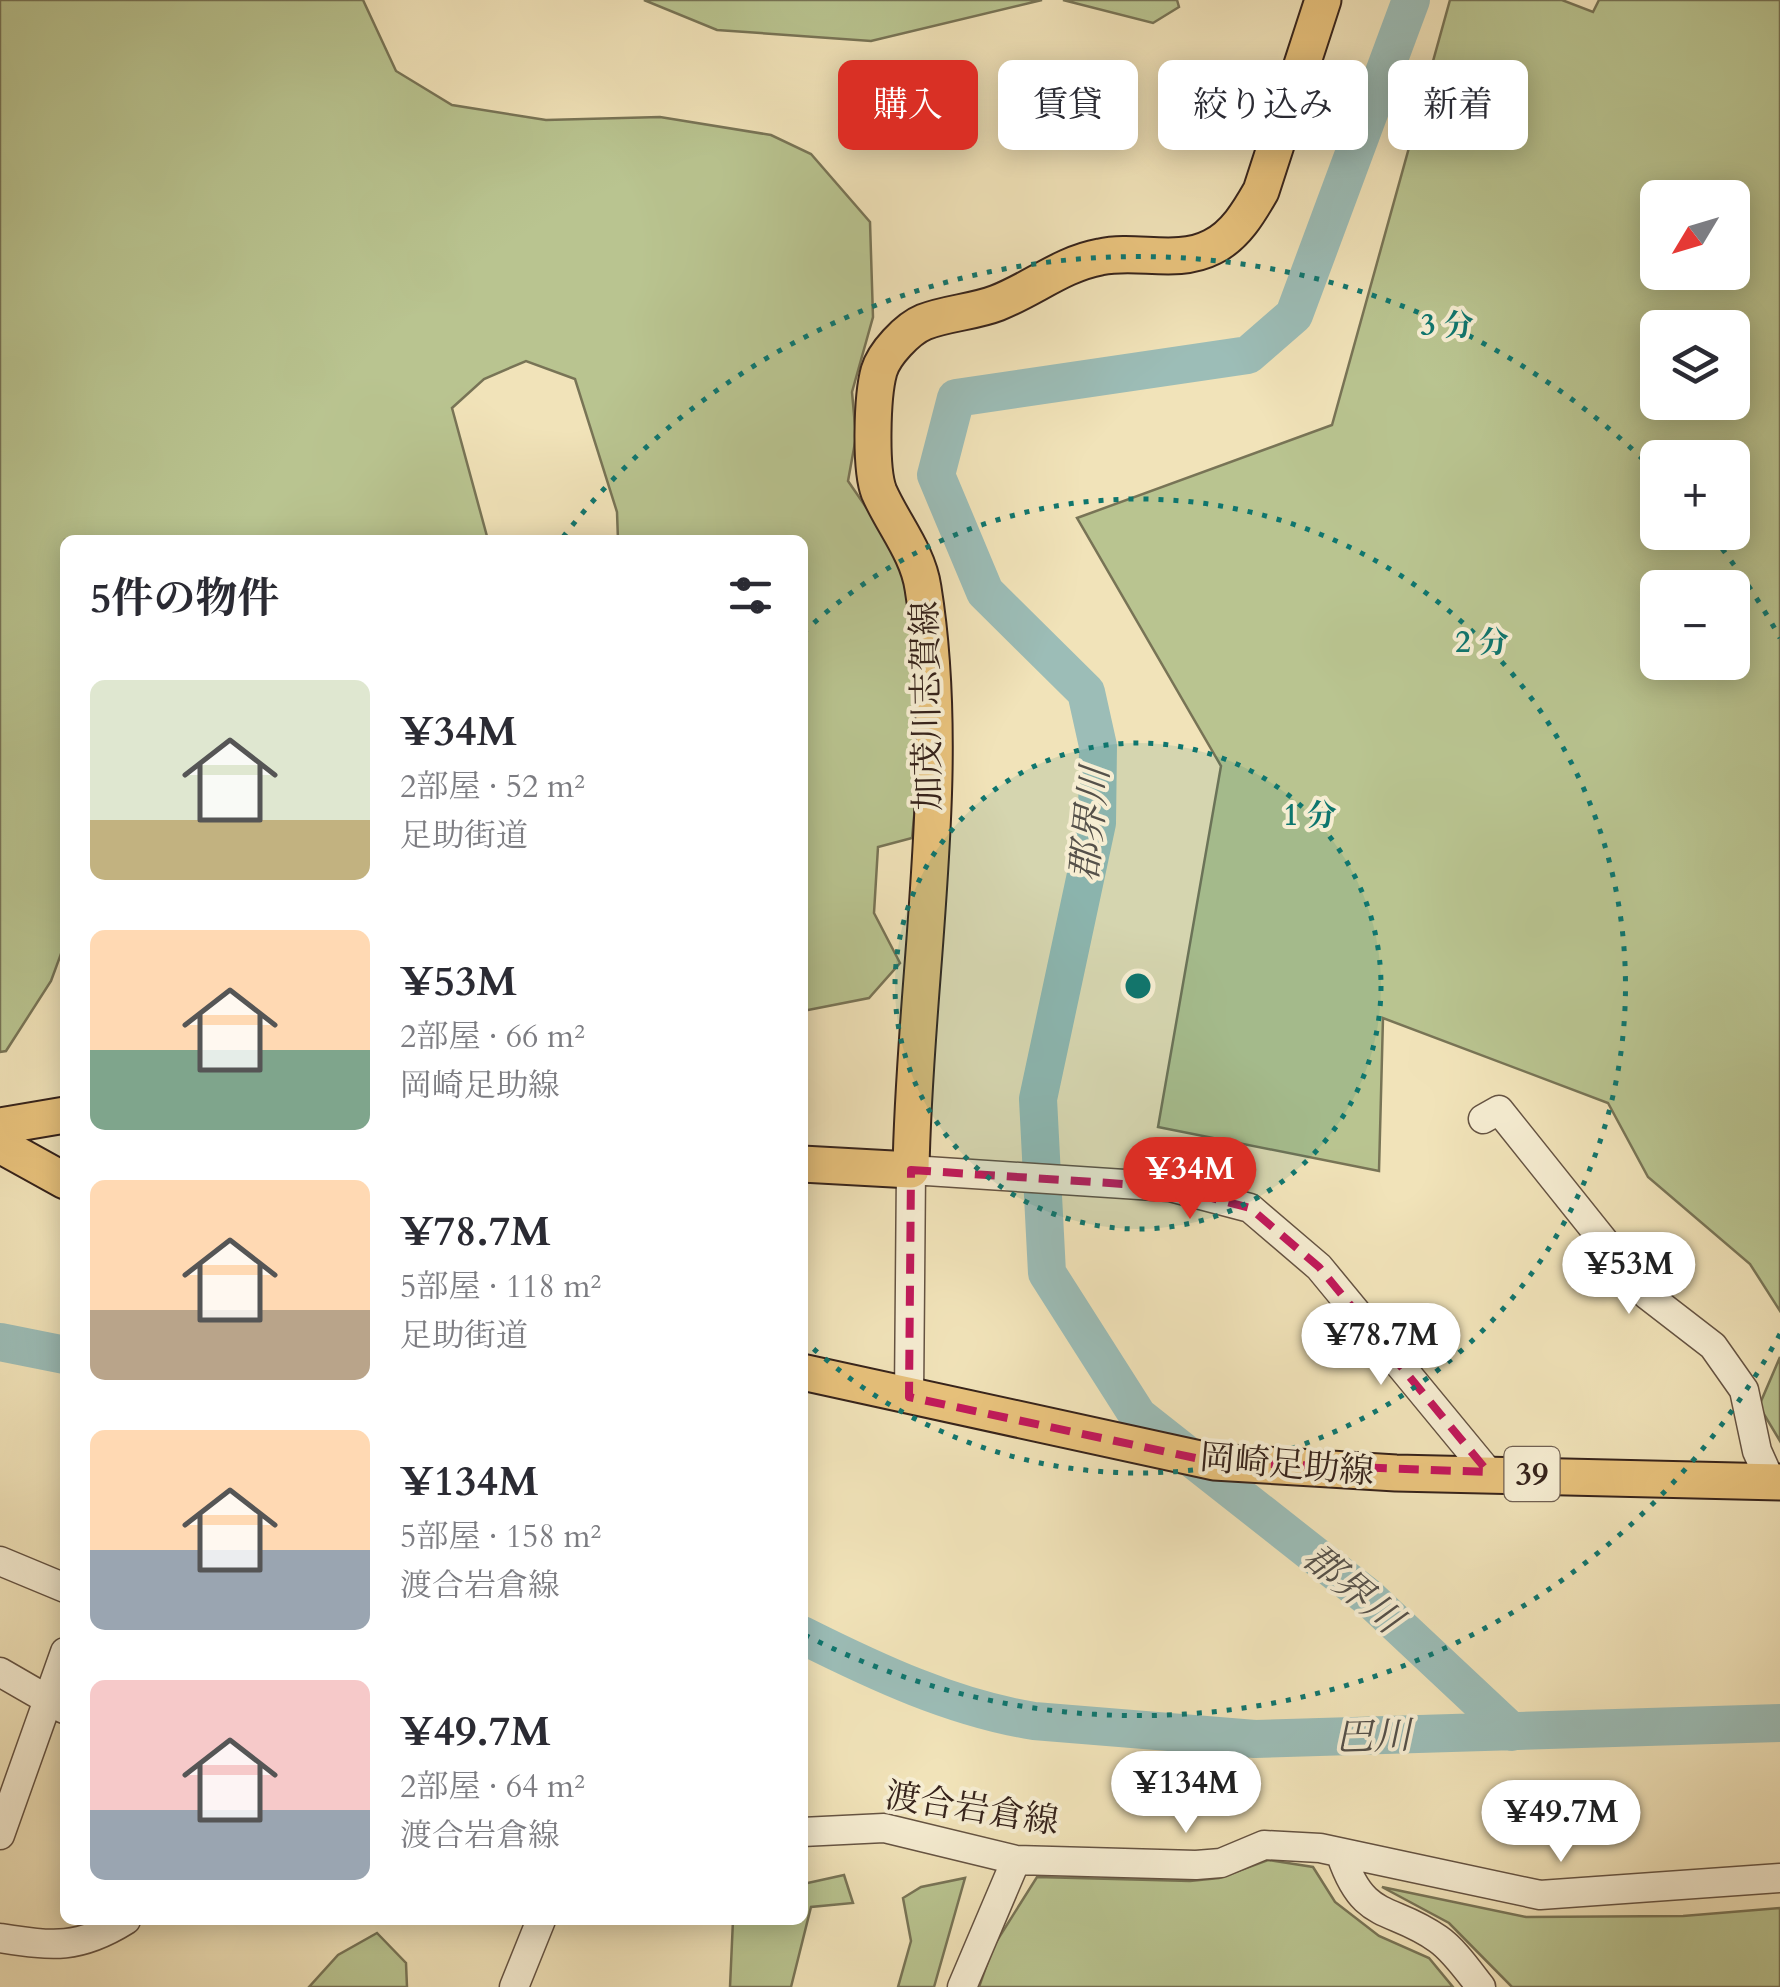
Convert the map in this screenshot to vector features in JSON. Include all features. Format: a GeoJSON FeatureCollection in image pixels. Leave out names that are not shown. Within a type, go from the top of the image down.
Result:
{"type":"FeatureCollection","features":[{"type":"Feature","properties":{"kind":"main road","name":"加茂川志賀線"},"geometry":{"type":"LineString","coordinates":[[911,1170],[912,1070],[933,742],[931,687],[922,582],[878,488],[879,370],[892,348],[921,323],[997,303],[1051,274],[1096,258],[1130,252],[1188,255],[1214,246],[1245,219],[1261,191],[1324,0]]}},
{"type":"Feature","properties":{"kind":"main road"},"geometry":{"type":"LineString","coordinates":[[0,1126],[60,1116]]}},
{"type":"Feature","properties":{"kind":"main road"},"geometry":{"type":"LineString","coordinates":[[0,1145],[60,1178]]}},
{"type":"Feature","properties":{"kind":"main road"},"geometry":{"type":"LineString","coordinates":[[808,1164],[911,1170]]}},
{"type":"Feature","properties":{"kind":"main road","name":"岡崎足助線"},"geometry":{"type":"LineString","coordinates":[[808,1373],[1214,1462],[1776,1482]]}},
{"type":"Feature","properties":{"kind":"street"},"geometry":{"type":"LineString","coordinates":[[1483,1119],[1498,1110],[1648,1295],[1713,1346],[1744,1390],[1757,1451],[1776,1482]]}},
{"type":"Feature","properties":{"kind":"street"},"geometry":{"type":"LineString","coordinates":[[909,1397],[911,1170],[1061,1183],[1170,1187],[1250,1208],[1319,1267],[1488,1472]]}},
{"type":"Feature","properties":{"kind":"street"},"geometry":{"type":"LineString","coordinates":[[0,1561],[60,1586]]}},
{"type":"Feature","properties":{"kind":"street"},"geometry":{"type":"LineString","coordinates":[[0,1672],[57,1705],[0,1835]]}},
{"type":"Feature","properties":{"kind":"street","name":"渡合岩倉線"},"geometry":{"type":"LineString","coordinates":[[808,1832],[884,1828],[1016,1860],[1196,1865],[1221,1863],[1264,1846],[1320,1848],[1341,1856],[1540,1896],[1780,1878]]}},
{"type":"Feature","properties":{"kind":"street"},"geometry":{"type":"LineString","coordinates":[[1341,1856],[1353,1890],[1388,1916],[1439,1940],[1481,1987]]}},
{"type":"Feature","properties":{"kind":"street"},"geometry":{"type":"LineString","coordinates":[[962,1987],[1016,1860]]}},
{"type":"Feature","properties":{"kind":"street"},"geometry":{"type":"LineString","coordinates":[[0,1938],[58,1947],[118,1925]]}},
{"type":"Feature","properties":{"kind":"street"},"geometry":{"type":"LineString","coordinates":[[514,1987],[540,1925]]}},
{"type":"Feature","properties":{"kind":"highlighted area"},"geometry":{"type":"Polygon","coordinates":[[[911,1170],[1170,1187],[1250,1208],[1319,1267],[1488,1472],[1214,1462],[909,1397],[911,1170]]]}},
{"type":"Feature","properties":{"kind":"green space"},"geometry":{"type":"Polygon","coordinates":[[[0,0],[363,0],[396,71],[452,105],[546,120],[660,117],[771,135],[811,154],[870,222],[873,317],[852,392],[856,437],[848,481],[905,564],[922,644],[921,745],[912,838],[878,847],[874,913],[900,963],[869,998],[808,1010],[808,535],[618,535],[617,512],[575,379],[526,361],[484,379],[452,408],[487,535],[60,535],[60,957],[51,981],[6,1051],[0,1052],[0,0]]]}},
{"type":"Feature","properties":{"kind":"green space"},"geometry":{"type":"Polygon","coordinates":[[[644,0],[1042,0],[871,41],[717,30],[644,0]]]}},
{"type":"Feature","properties":{"kind":"green space"},"geometry":{"type":"Polygon","coordinates":[[[1063,0],[1177,0],[1179,7],[1153,23],[1063,0]]]}},
{"type":"Feature","properties":{"kind":"green space"},"geometry":{"type":"Polygon","coordinates":[[[1450,0],[1562,0],[1593,12],[1599,0],[1780,0],[1780,1311],[1750,1264],[1648,1177],[1608,1103],[1383,1018],[1379,1171],[1158,1127],[1221,766],[1077,518],[1332,425],[1408,150],[1528,150],[1528,60],[1433,60],[1450,0]]]}},
{"type":"Feature","properties":{"kind":"green space"},"geometry":{"type":"Polygon","coordinates":[[[1780,1357],[1780,1441],[1759,1406],[1780,1357]]]}},
{"type":"Feature","properties":{"kind":"green space"},"geometry":{"type":"Polygon","coordinates":[[[1268,1860],[1313,1867],[1335,1902],[1379,1936],[1429,1958],[1453,1987],[979,1987],[993,1947],[1037,1877],[1190,1881],[1219,1878],[1268,1860]]]}},
{"type":"Feature","properties":{"kind":"green space"},"geometry":{"type":"Polygon","coordinates":[[[844,1875],[853,1903],[811,1907],[808,1919],[808,1883],[844,1875]]]}},
{"type":"Feature","properties":{"kind":"green space"},"geometry":{"type":"Polygon","coordinates":[[[965,1878],[934,1987],[898,1987],[911,1941],[903,1898],[921,1887],[965,1878]]]}},
{"type":"Feature","properties":{"kind":"green space"},"geometry":{"type":"Polygon","coordinates":[[[1382,1887],[1526,1917],[1683,1916],[1780,1908],[1780,1987],[1512,1987],[1449,1923],[1382,1887]]]}},
{"type":"Feature","properties":{"kind":"green space"},"geometry":{"type":"Polygon","coordinates":[[[733,1925],[806,1925],[791,1987],[730,1987],[733,1925]]]}},
{"type":"Feature","properties":{"kind":"green space"},"geometry":{"type":"Polygon","coordinates":[[[377,1933],[406,1963],[407,1987],[309,1987],[338,1955],[377,1933]]]}},
{"type":"Feature","properties":{"kind":"waterway","name":"郡界川"},"geometry":{"type":"LineString","coordinates":[[1411,0],[1294,315],[1248,355],[956,398],[936,475],[985,592],[1086,692],[1098,746],[1097,823],[1038,1099],[1047,1273],[1138,1416],[1369,1598],[1512,1732]]}},
{"type":"Feature","properties":{"kind":"waterway","name":"巴川"},"geometry":{"type":"LineString","coordinates":[[0,1342],[60,1354]]}},
{"type":"Feature","properties":{"kind":"waterway","name":"巴川"},"geometry":{"type":"LineString","coordinates":[[808,1638],[945,1698],[1034,1721],[1255,1739],[1780,1723]]}}]}
